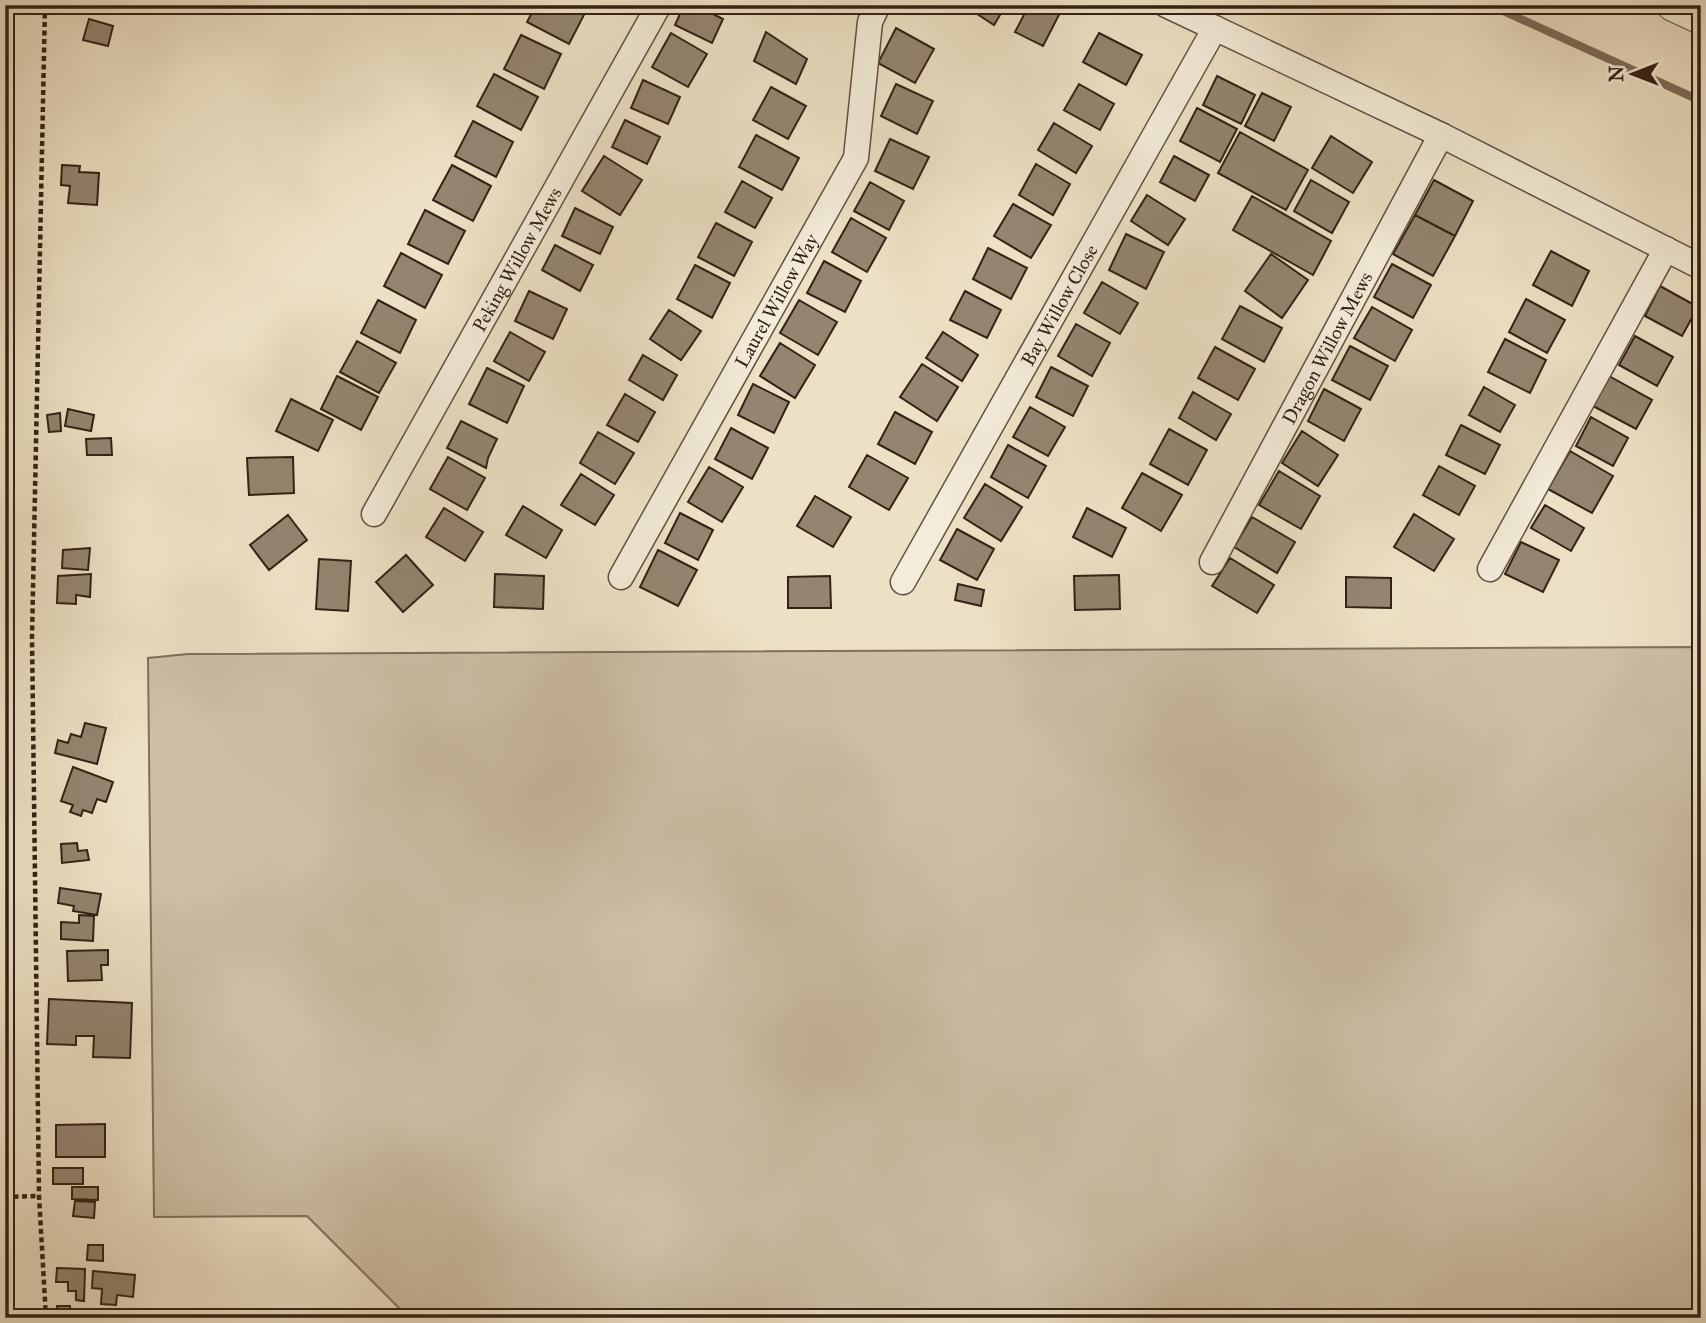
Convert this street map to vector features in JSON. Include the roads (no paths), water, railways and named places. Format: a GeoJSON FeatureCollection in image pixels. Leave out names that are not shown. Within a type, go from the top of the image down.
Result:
{"type":"FeatureCollection","features":[{"type":"Feature","properties":{"kind":"street","name":"Peking Willow Mews"},"geometry":{"type":"LineString","coordinates":[[374,514],[659,5]]}},
{"type":"Feature","properties":{"kind":"street","name":"Laurel Willow Way"},"geometry":{"type":"LineString","coordinates":[[621,577],[856,158],[870,22],[878,5]]}},
{"type":"Feature","properties":{"kind":"street"},"geometry":{"type":"LineString","coordinates":[[1166,5],[1441,135],[1701,267]]}},
{"type":"Feature","properties":{"kind":"street"},"geometry":{"type":"LineString","coordinates":[[1673,5],[1701,18]]}},
{"type":"Feature","properties":{"kind":"street","name":"Bay Willow Close"},"geometry":{"type":"LineString","coordinates":[[903,582],[1215,28]]}},
{"type":"Feature","properties":{"kind":"street","name":"Dragon Willow Mews"},"geometry":{"type":"LineString","coordinates":[[1212,562],[1441,135]]}},
{"type":"Feature","properties":{"kind":"street"},"geometry":{"type":"LineString","coordinates":[[1490,569],[1666,249]]}},
{"type":"Feature","properties":{"kind":"waterway"},"geometry":{"type":"LineString","coordinates":[[1490,5],[1701,101]]}}]}
